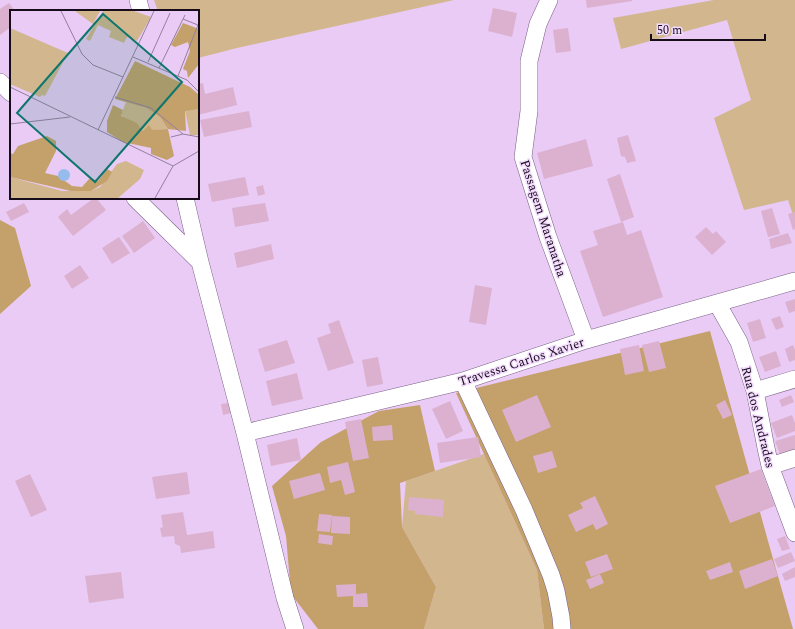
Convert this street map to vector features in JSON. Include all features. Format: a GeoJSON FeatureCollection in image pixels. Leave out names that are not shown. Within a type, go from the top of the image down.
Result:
{"type":"FeatureCollection","features":[{"type":"Feature","properties":{"kind":"street"},"geometry":{"type":"LineString","coordinates":[[138,0],[141,10]]}},
{"type":"Feature","properties":{"kind":"street","name":"Passagem Maranatha"},"geometry":{"type":"LineString","coordinates":[[549,0],[538,24],[528,61],[529,111],[523,158],[548,237],[586,340]]}},
{"type":"Feature","properties":{"kind":"street"},"geometry":{"type":"LineString","coordinates":[[0,82],[10,92]]}},
{"type":"Feature","properties":{"kind":"street"},"geometry":{"type":"LineString","coordinates":[[136,199],[200,262]]}},
{"type":"Feature","properties":{"kind":"street"},"geometry":{"type":"LineString","coordinates":[[186,199],[200,262],[294,629]]}},
{"type":"Feature","properties":{"kind":"street","name":"Travessa Carlos Xavier"},"geometry":{"type":"LineString","coordinates":[[245,433],[463,381],[586,340],[795,282]]}},
{"type":"Feature","properties":{"kind":"street","name":"Rua dos Andrades"},"geometry":{"type":"LineString","coordinates":[[717,303],[740,342],[755,391],[770,466],[795,533]]}},
{"type":"Feature","properties":{"kind":"street"},"geometry":{"type":"LineString","coordinates":[[755,391],[795,379]]}},
{"type":"Feature","properties":{"kind":"street"},"geometry":{"type":"LineString","coordinates":[[463,381],[524,510],[551,575],[556,591],[562,629]]}},
{"type":"Feature","properties":{"kind":"street"},"geometry":{"type":"LineString","coordinates":[[770,466],[795,458]]}},
{"type":"Feature","properties":{"kind":"shaded area"},"geometry":{"type":"Polygon","coordinates":[[[154,0],[454,0],[199,58],[199,10],[158,10],[154,0]]]}},
{"type":"Feature","properties":{"kind":"shaded area"},"geometry":{"type":"Polygon","coordinates":[[[714,0],[795,0],[795,221],[788,200],[744,210],[714,118],[751,100],[727,20],[621,49],[613,18],[714,0]]]}},
{"type":"Feature","properties":{"kind":"shaded area"},"geometry":{"type":"Polygon","coordinates":[[[0,220],[15,228],[31,286],[0,314],[0,220]]]}},
{"type":"Feature","properties":{"kind":"shaded area"},"geometry":{"type":"Polygon","coordinates":[[[710,331],[793,629],[544,629],[537,570],[456,393],[710,331]]]}},
{"type":"Feature","properties":{"kind":"shaded area"},"geometry":{"type":"Polygon","coordinates":[[[420,405],[435,471],[400,483],[402,527],[436,587],[424,629],[318,629],[291,594],[286,536],[272,486],[321,442],[379,411],[420,405]]]}},
{"type":"Feature","properties":{"kind":"shaded area"},"geometry":{"type":"Polygon","coordinates":[[[484,454],[537,570],[544,629],[424,629],[436,587],[402,527],[406,481],[484,454]]]}},
{"type":"Feature","properties":{"kind":"building"},"geometry":{"type":"Polygon","coordinates":[[[586,0],[632,0],[632,1],[587,8],[586,0]]]}},
{"type":"Feature","properties":{"kind":"building"},"geometry":{"type":"Polygon","coordinates":[[[9,3],[14,10],[10,10],[10,28],[0,35],[0,9],[9,3]]]}},
{"type":"Feature","properties":{"kind":"building"},"geometry":{"type":"Polygon","coordinates":[[[493,8],[517,13],[512,37],[488,31],[493,8]]]}},
{"type":"Feature","properties":{"kind":"building"},"geometry":{"type":"Polygon","coordinates":[[[568,28],[571,51],[556,53],[553,30],[568,28]]]}},
{"type":"Feature","properties":{"kind":"building"},"geometry":{"type":"Polygon","coordinates":[[[203,83],[205,94],[233,87],[237,105],[199,115],[199,84],[203,83]]]}},
{"type":"Feature","properties":{"kind":"building"},"geometry":{"type":"Polygon","coordinates":[[[249,111],[252,127],[204,137],[200,120],[249,111]]]}},
{"type":"Feature","properties":{"kind":"building"},"geometry":{"type":"Polygon","coordinates":[[[628,135],[636,161],[627,163],[625,157],[621,156],[617,138],[628,135]]]}},
{"type":"Feature","properties":{"kind":"building"},"geometry":{"type":"Polygon","coordinates":[[[586,139],[593,166],[544,179],[537,153],[586,139]]]}},
{"type":"Feature","properties":{"kind":"building"},"geometry":{"type":"Polygon","coordinates":[[[620,174],[634,217],[621,222],[607,179],[620,174]]]}},
{"type":"Feature","properties":{"kind":"building"},"geometry":{"type":"Polygon","coordinates":[[[245,177],[249,195],[212,202],[208,184],[245,177]]]}},
{"type":"Feature","properties":{"kind":"building"},"geometry":{"type":"Polygon","coordinates":[[[263,185],[265,194],[258,196],[256,187],[263,185]]]}},
{"type":"Feature","properties":{"kind":"building"},"geometry":{"type":"Polygon","coordinates":[[[93,199],[97,199],[106,210],[73,236],[58,217],[67,209],[71,215],[93,199]]]}},
{"type":"Feature","properties":{"kind":"building"},"geometry":{"type":"Polygon","coordinates":[[[24,203],[29,212],[11,221],[6,212],[24,203]]]}},
{"type":"Feature","properties":{"kind":"building"},"geometry":{"type":"Polygon","coordinates":[[[265,203],[269,221],[235,227],[232,208],[265,203]]]}},
{"type":"Feature","properties":{"kind":"building"},"geometry":{"type":"Polygon","coordinates":[[[772,208],[780,234],[768,237],[761,211],[772,208]]]}},
{"type":"Feature","properties":{"kind":"building"},"geometry":{"type":"Polygon","coordinates":[[[795,212],[795,229],[793,230],[788,214],[795,212]]]}},
{"type":"Feature","properties":{"kind":"building"},"geometry":{"type":"Polygon","coordinates":[[[143,221],[155,238],[134,253],[122,236],[143,221]]]}},
{"type":"Feature","properties":{"kind":"building"},"geometry":{"type":"Polygon","coordinates":[[[623,222],[627,235],[641,230],[663,297],[603,317],[580,251],[598,245],[593,231],[623,222]]]}},
{"type":"Feature","properties":{"kind":"building"},"geometry":{"type":"Polygon","coordinates":[[[706,227],[713,234],[716,231],[726,242],[712,255],[695,237],[706,227]]]}},
{"type":"Feature","properties":{"kind":"building"},"geometry":{"type":"Polygon","coordinates":[[[788,233],[792,243],[771,249],[769,239],[788,233]]]}},
{"type":"Feature","properties":{"kind":"building"},"geometry":{"type":"Polygon","coordinates":[[[119,237],[130,253],[112,264],[102,248],[119,237]]]}},
{"type":"Feature","properties":{"kind":"building"},"geometry":{"type":"Polygon","coordinates":[[[271,244],[274,259],[237,268],[234,253],[271,244]]]}},
{"type":"Feature","properties":{"kind":"building"},"geometry":{"type":"Polygon","coordinates":[[[80,265],[89,278],[72,289],[64,276],[80,265]]]}},
{"type":"Feature","properties":{"kind":"building"},"geometry":{"type":"Polygon","coordinates":[[[475,285],[492,288],[486,325],[469,322],[475,285]]]}},
{"type":"Feature","properties":{"kind":"building"},"geometry":{"type":"Polygon","coordinates":[[[795,299],[795,311],[789,313],[785,302],[795,299]]]}},
{"type":"Feature","properties":{"kind":"building"},"geometry":{"type":"Polygon","coordinates":[[[780,316],[784,327],[776,330],[771,319],[780,316]]]}},
{"type":"Feature","properties":{"kind":"building"},"geometry":{"type":"Polygon","coordinates":[[[760,319],[766,338],[753,342],[747,323],[760,319]]]}},
{"type":"Feature","properties":{"kind":"building"},"geometry":{"type":"Polygon","coordinates":[[[339,320],[354,363],[328,371],[317,338],[331,333],[328,324],[339,320]]]}},
{"type":"Feature","properties":{"kind":"building"},"geometry":{"type":"Polygon","coordinates":[[[287,340],[295,363],[265,372],[258,349],[287,340]]]}},
{"type":"Feature","properties":{"kind":"building"},"geometry":{"type":"Polygon","coordinates":[[[659,341],[666,368],[649,372],[642,345],[659,341]]]}},
{"type":"Feature","properties":{"kind":"building"},"geometry":{"type":"Polygon","coordinates":[[[639,345],[644,371],[625,375],[620,349],[639,345]]]}},
{"type":"Feature","properties":{"kind":"building"},"geometry":{"type":"Polygon","coordinates":[[[793,345],[795,350],[795,360],[789,362],[785,349],[793,345]]]}},
{"type":"Feature","properties":{"kind":"building"},"geometry":{"type":"Polygon","coordinates":[[[776,351],[781,366],[765,372],[759,357],[776,351]]]}},
{"type":"Feature","properties":{"kind":"building"},"geometry":{"type":"Polygon","coordinates":[[[378,357],[383,384],[367,387],[362,360],[378,357]]]}},
{"type":"Feature","properties":{"kind":"building"},"geometry":{"type":"Polygon","coordinates":[[[297,373],[303,399],[272,406],[266,381],[297,373]]]}},
{"type":"Feature","properties":{"kind":"building"},"geometry":{"type":"Polygon","coordinates":[[[537,395],[551,427],[516,442],[502,410],[537,395]]]}},
{"type":"Feature","properties":{"kind":"building"},"geometry":{"type":"Polygon","coordinates":[[[791,395],[794,402],[782,407],[779,400],[791,395]]]}},
{"type":"Feature","properties":{"kind":"building"},"geometry":{"type":"Polygon","coordinates":[[[725,400],[732,415],[723,419],[716,405],[725,400]]]}},
{"type":"Feature","properties":{"kind":"building"},"geometry":{"type":"Polygon","coordinates":[[[450,401],[463,431],[446,439],[432,409],[450,401]]]}},
{"type":"Feature","properties":{"kind":"building"},"geometry":{"type":"Polygon","coordinates":[[[228,403],[231,413],[223,415],[221,404],[228,403]]]}},
{"type":"Feature","properties":{"kind":"building"},"geometry":{"type":"Polygon","coordinates":[[[792,415],[795,423],[795,431],[777,438],[771,423],[792,415]]]}},
{"type":"Feature","properties":{"kind":"building"},"geometry":{"type":"Polygon","coordinates":[[[361,419],[369,458],[353,461],[345,422],[361,419]]]}},
{"type":"Feature","properties":{"kind":"building"},"geometry":{"type":"Polygon","coordinates":[[[392,425],[393,440],[373,441],[372,427],[392,425]]]}},
{"type":"Feature","properties":{"kind":"building"},"geometry":{"type":"Polygon","coordinates":[[[795,435],[795,449],[780,454],[775,441],[795,435]]]}},
{"type":"Feature","properties":{"kind":"building"},"geometry":{"type":"Polygon","coordinates":[[[478,437],[481,457],[440,463],[437,443],[478,437]]]}},
{"type":"Feature","properties":{"kind":"building"},"geometry":{"type":"Polygon","coordinates":[[[297,438],[301,460],[271,466],[267,445],[297,438]]]}},
{"type":"Feature","properties":{"kind":"building"},"geometry":{"type":"Polygon","coordinates":[[[552,451],[557,467],[538,473],[533,456],[552,451]]]}},
{"type":"Feature","properties":{"kind":"building"},"geometry":{"type":"Polygon","coordinates":[[[348,462],[355,492],[345,495],[341,480],[330,483],[327,467],[348,462]]]}},
{"type":"Feature","properties":{"kind":"building"},"geometry":{"type":"Polygon","coordinates":[[[761,469],[775,506],[730,523],[715,486],[761,469]]]}},
{"type":"Feature","properties":{"kind":"building"},"geometry":{"type":"Polygon","coordinates":[[[187,472],[190,494],[156,499],[152,477],[187,472]]]}},
{"type":"Feature","properties":{"kind":"building"},"geometry":{"type":"Polygon","coordinates":[[[320,473],[325,490],[294,499],[289,481],[320,473]]]}},
{"type":"Feature","properties":{"kind":"building"},"geometry":{"type":"Polygon","coordinates":[[[30,474],[47,510],[31,517],[15,481],[30,474]]]}},
{"type":"Feature","properties":{"kind":"building"},"geometry":{"type":"Polygon","coordinates":[[[595,496],[608,524],[596,530],[593,524],[576,532],[568,515],[583,508],[580,503],[595,496]]]}},
{"type":"Feature","properties":{"kind":"building"},"geometry":{"type":"Polygon","coordinates":[[[409,497],[444,500],[443,517],[415,514],[415,511],[408,510],[409,497]]]}},
{"type":"Feature","properties":{"kind":"building"},"geometry":{"type":"Polygon","coordinates":[[[183,512],[187,535],[213,531],[215,548],[181,553],[180,546],[175,544],[174,536],[162,537],[160,528],[163,527],[161,515],[183,512]]]}},
{"type":"Feature","properties":{"kind":"building"},"geometry":{"type":"Polygon","coordinates":[[[319,514],[332,515],[330,532],[317,531],[319,514]]]}},
{"type":"Feature","properties":{"kind":"building"},"geometry":{"type":"Polygon","coordinates":[[[332,516],[350,517],[350,534],[331,533],[332,516]]]}},
{"type":"Feature","properties":{"kind":"building"},"geometry":{"type":"Polygon","coordinates":[[[319,534],[333,536],[332,545],[318,543],[319,534]]]}},
{"type":"Feature","properties":{"kind":"building"},"geometry":{"type":"Polygon","coordinates":[[[785,536],[790,549],[782,551],[777,539],[785,536]]]}},
{"type":"Feature","properties":{"kind":"building"},"geometry":{"type":"Polygon","coordinates":[[[791,552],[795,561],[778,568],[774,559],[791,552]]]}},
{"type":"Feature","properties":{"kind":"building"},"geometry":{"type":"Polygon","coordinates":[[[607,554],[613,569],[591,577],[585,562],[607,554]]]}},
{"type":"Feature","properties":{"kind":"building"},"geometry":{"type":"Polygon","coordinates":[[[772,559],[778,576],[745,589],[739,571],[772,559]]]}},
{"type":"Feature","properties":{"kind":"building"},"geometry":{"type":"Polygon","coordinates":[[[730,562],[733,572],[710,580],[706,571],[730,562]]]}},
{"type":"Feature","properties":{"kind":"building"},"geometry":{"type":"Polygon","coordinates":[[[795,567],[795,577],[785,581],[782,574],[795,567]]]}},
{"type":"Feature","properties":{"kind":"building"},"geometry":{"type":"Polygon","coordinates":[[[121,572],[124,598],[89,603],[85,576],[121,572]]]}},
{"type":"Feature","properties":{"kind":"building"},"geometry":{"type":"Polygon","coordinates":[[[600,574],[604,583],[590,589],[586,580],[600,574]]]}},
{"type":"Feature","properties":{"kind":"building"},"geometry":{"type":"Polygon","coordinates":[[[356,584],[356,594],[367,593],[368,607],[353,607],[353,596],[337,597],[336,585],[356,584]]]}}]}
